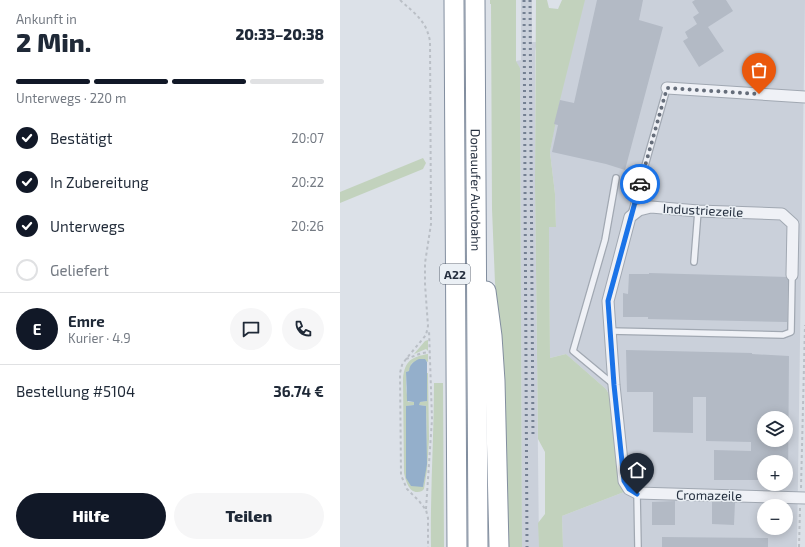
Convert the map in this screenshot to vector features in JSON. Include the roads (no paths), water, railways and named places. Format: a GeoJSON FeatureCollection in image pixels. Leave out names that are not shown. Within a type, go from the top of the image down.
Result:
{"type":"FeatureCollection","features":[{"type":"Feature","properties":{"kind":"highway","name":"Donauufer Autobahn"},"geometry":{"type":"LineString","coordinates":[[454,0],[457,547]]}},
{"type":"Feature","properties":{"kind":"highway","name":"Donauufer Autobahn"},"geometry":{"type":"LineString","coordinates":[[475,0],[478,547]]}},
{"type":"Feature","properties":{"kind":"highway"},"geometry":{"type":"LineString","coordinates":[[476,221],[492,336],[495,381],[498,547]]}},
{"type":"Feature","properties":{"kind":"street"},"geometry":{"type":"LineString","coordinates":[[667,88],[805,96]]}},
{"type":"Feature","properties":{"kind":"street","name":"Industriezeile"},"geometry":{"type":"LineString","coordinates":[[630,217],[640,210],[651,207],[698,212],[782,214],[794,224],[792,275]]}},
{"type":"Feature","properties":{"kind":"street"},"geometry":{"type":"LineString","coordinates":[[630,217],[608,301],[614,385],[624,481],[629,489],[637,494]]}},
{"type":"Feature","properties":{"kind":"street","name":"Cromazeile"},"geometry":{"type":"LineString","coordinates":[[637,494],[803,497]]}},
{"type":"Feature","properties":{"kind":"lane"},"geometry":{"type":"LineString","coordinates":[[630,217],[667,88]]}},
{"type":"Feature","properties":{"kind":"lane"},"geometry":{"type":"LineString","coordinates":[[614,385],[573,351],[605,240],[616,178]]}},
{"type":"Feature","properties":{"kind":"lane"},"geometry":{"type":"LineString","coordinates":[[694,262],[698,212]]}},
{"type":"Feature","properties":{"kind":"lane"},"geometry":{"type":"LineString","coordinates":[[610,331],[783,335],[791,332],[792,275]]}},
{"type":"Feature","properties":{"kind":"lane"},"geometry":{"type":"LineString","coordinates":[[637,494],[638,547]]}},
{"type":"Feature","properties":{"kind":"water"},"geometry":{"type":"Polygon","coordinates":[[[425,359],[427,362],[427,401],[420,402],[419,405],[426,406],[427,464],[423,487],[411,486],[406,478],[406,406],[414,405],[414,402],[407,401],[406,372],[409,371],[410,367],[415,361],[425,359]]]}},
{"type":"Feature","properties":{"kind":"railway"},"geometry":{"type":"LineString","coordinates":[[524,0],[527,547]]}},
{"type":"Feature","properties":{"kind":"railway"},"geometry":{"type":"LineString","coordinates":[[530,0],[533,438]]}}]}
